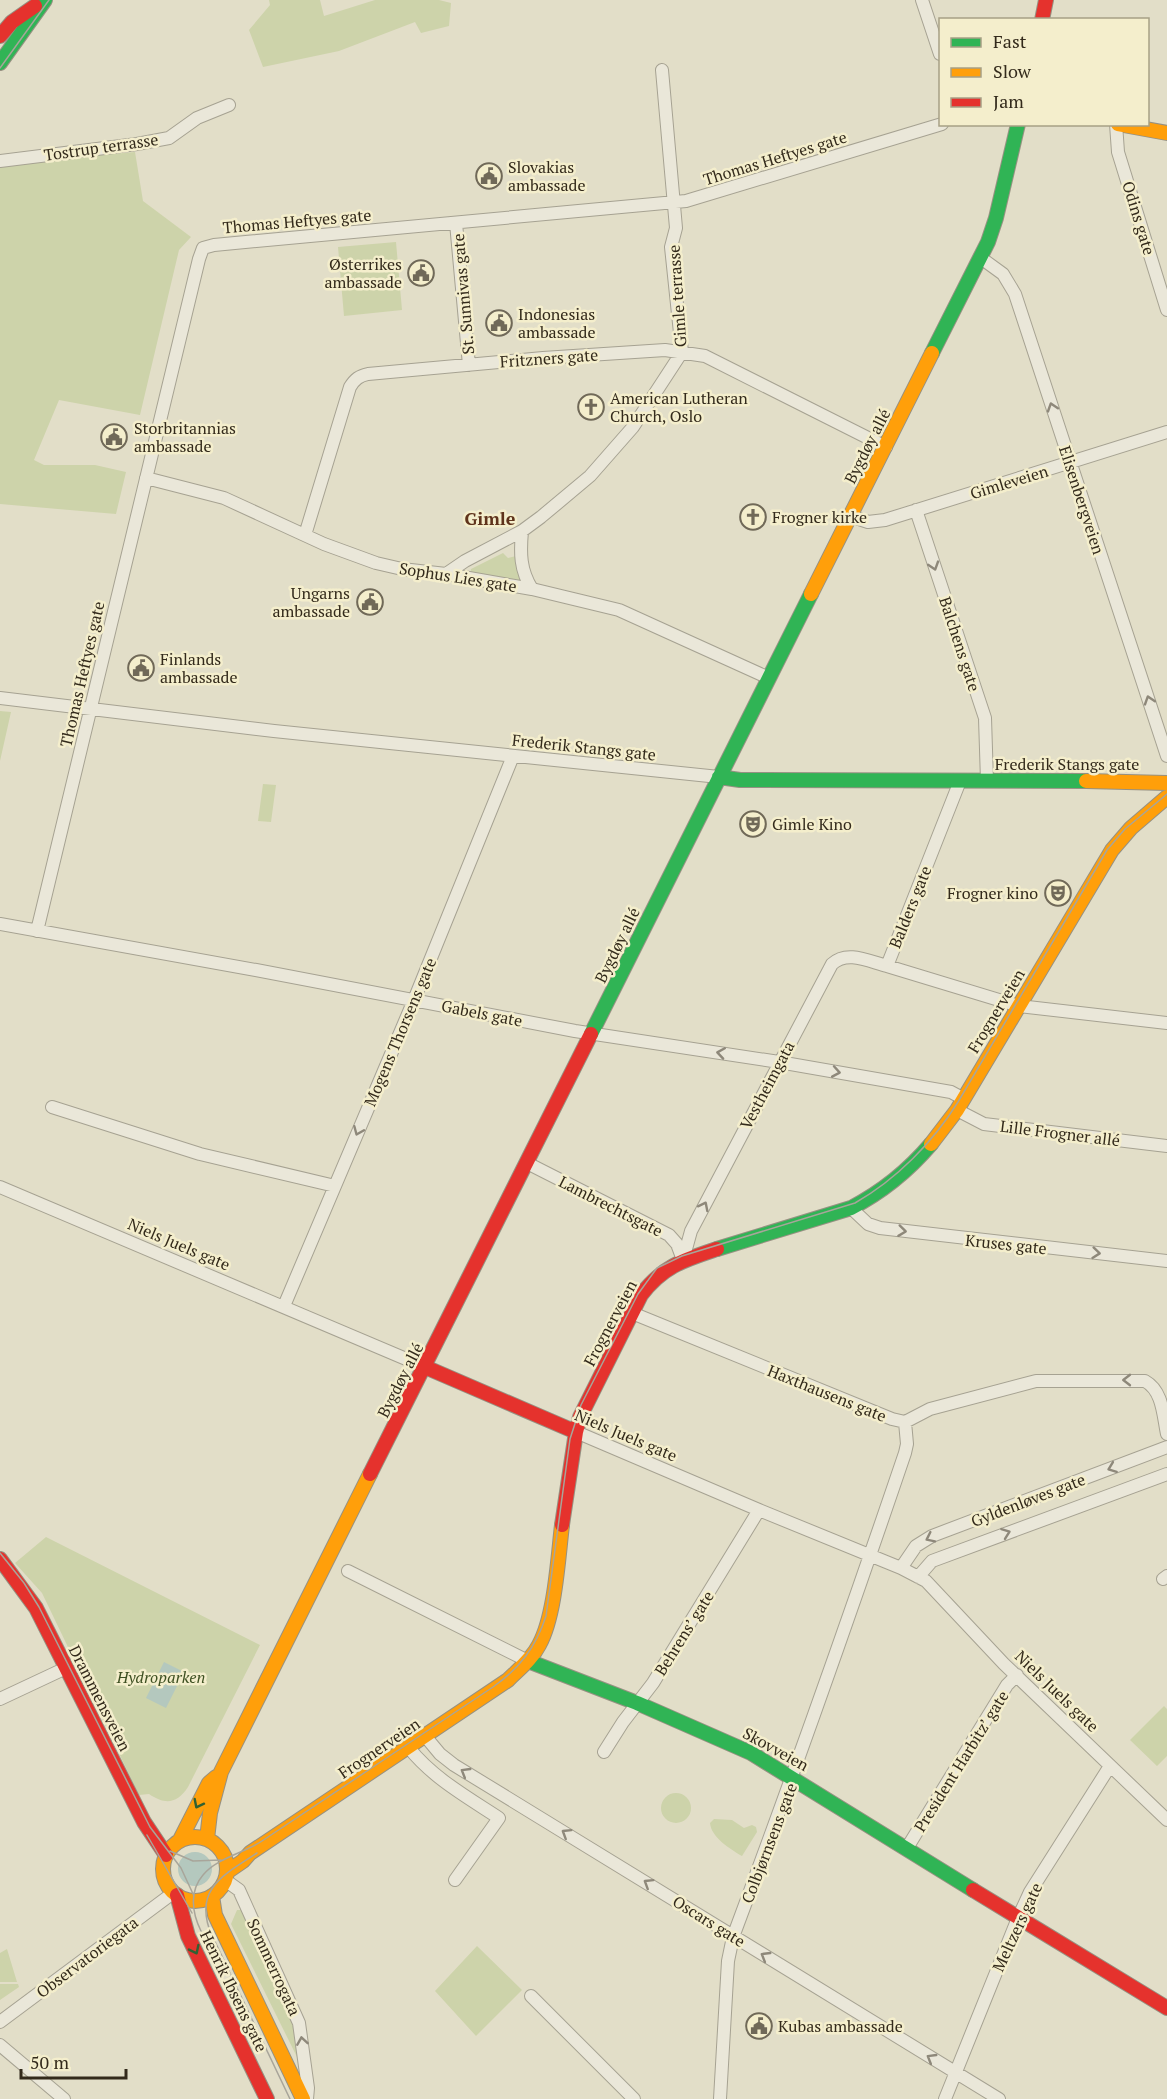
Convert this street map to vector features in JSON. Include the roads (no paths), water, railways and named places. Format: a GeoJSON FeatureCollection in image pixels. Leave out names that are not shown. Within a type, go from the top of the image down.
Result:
{"type":"FeatureCollection","features":[{"type":"Feature","properties":{"kind":"street"},"geometry":{"type":"LineString","coordinates":[[0,36],[12,22],[44,0]]}},
{"type":"Feature","properties":{"kind":"street"},"geometry":{"type":"LineString","coordinates":[[0,63],[44,0]]}},
{"type":"Feature","properties":{"kind":"street"},"geometry":{"type":"LineString","coordinates":[[922,0],[939,51]]}},
{"type":"Feature","properties":{"kind":"street"},"geometry":{"type":"LineString","coordinates":[[1042,18],[1046,0]]}},
{"type":"Feature","properties":{"kind":"street","name":"Gimle terrasse"},"geometry":{"type":"LineString","coordinates":[[446,574],[458,565],[522,531],[567,497],[603,462],[633,427],[682,352],[671,247],[675,228],[662,70]]}},
{"type":"Feature","properties":{"kind":"street","name":"Tostrup terrasse"},"geometry":{"type":"LineString","coordinates":[[0,160],[137,144],[169,138],[197,118],[229,105]]}},
{"type":"Feature","properties":{"kind":"street","name":"Thomas Heftyes gate"},"geometry":{"type":"LineString","coordinates":[[37,932],[203,248],[214,245],[693,200],[939,125]]}},
{"type":"Feature","properties":{"kind":"street","name":"Bygdøy allé"},"geometry":{"type":"LineString","coordinates":[[207,1839],[207,1820],[218,1789],[221,1772],[981,258],[994,227],[1018,126]]}},
{"type":"Feature","properties":{"kind":"street","name":"Odins gate"},"geometry":{"type":"LineString","coordinates":[[1117,126],[1119,152],[1167,310]]}},
{"type":"Feature","properties":{"kind":"street"},"geometry":{"type":"LineString","coordinates":[[1130,126],[1167,132]]}},
{"type":"Feature","properties":{"kind":"street","name":"St. Sunnivas gate"},"geometry":{"type":"LineString","coordinates":[[456,223],[469,365]]}},
{"type":"Feature","properties":{"kind":"street","name":"Elisenbergveien"},"geometry":{"type":"LineString","coordinates":[[981,258],[1004,274],[1012,286],[1167,756]]}},
{"type":"Feature","properties":{"kind":"street","name":"Fritzners gate"},"geometry":{"type":"LineString","coordinates":[[305,535],[350,387],[354,380],[368,374],[664,350],[682,352],[705,357],[886,447]]}},
{"type":"Feature","properties":{"kind":"street","name":"Gimleveien"},"geometry":{"type":"LineString","coordinates":[[850,516],[874,522],[1167,432]]}},
{"type":"Feature","properties":{"kind":"street","name":"Sophus Lies gate"},"geometry":{"type":"LineString","coordinates":[[146,478],[224,498],[324,544],[376,563],[532,589],[619,610],[769,678]]}},
{"type":"Feature","properties":{"kind":"street","name":"Balchens gate"},"geometry":{"type":"LineString","coordinates":[[916,510],[985,718],[987,781]]}},
{"type":"Feature","properties":{"kind":"street"},"geometry":{"type":"LineString","coordinates":[[522,531],[521,564],[525,578],[532,589]]}},
{"type":"Feature","properties":{"kind":"street","name":"Frederik Stangs gate"},"geometry":{"type":"LineString","coordinates":[[0,698],[740,780],[1167,783]]}},
{"type":"Feature","properties":{"kind":"street","name":"Mogens Thorsens gate"},"geometry":{"type":"LineString","coordinates":[[284,1306],[414,1000],[513,756]]}},
{"type":"Feature","properties":{"kind":"street","name":"Balders gate"},"geometry":{"type":"LineString","coordinates":[[960,781],[887,966],[1019,1006],[1167,1023]]}},
{"type":"Feature","properties":{"kind":"street","name":"Frognerveien"},"geometry":{"type":"LineString","coordinates":[[226,1870],[243,1861],[250,1853],[508,1680],[528,1661],[543,1637],[551,1610],[580,1417],[641,1295],[653,1278],[671,1265],[683,1260],[851,1208],[872,1198],[918,1159],[942,1133],[961,1104],[1112,850],[1131,828],[1167,797]]}},
{"type":"Feature","properties":{"kind":"street","name":"Gabels gate"},"geometry":{"type":"LineString","coordinates":[[0,924],[592,1033],[951,1092],[961,1104]]}},
{"type":"Feature","properties":{"kind":"street","name":"Vestheimgata"},"geometry":{"type":"LineString","coordinates":[[683,1260],[692,1231],[832,964],[847,956],[887,966]]}},
{"type":"Feature","properties":{"kind":"street","name":"Lille Frogner allé"},"geometry":{"type":"LineString","coordinates":[[961,1104],[984,1125],[1167,1146]]}},
{"type":"Feature","properties":{"kind":"street"},"geometry":{"type":"LineString","coordinates":[[52,1107],[200,1154],[335,1186]]}},
{"type":"Feature","properties":{"kind":"street","name":"Lambrechtsgate"},"geometry":{"type":"LineString","coordinates":[[527,1163],[669,1235],[677,1244],[683,1260]]}},
{"type":"Feature","properties":{"kind":"street","name":"Niels Juels gate"},"geometry":{"type":"LineString","coordinates":[[0,1186],[759,1510],[871,1555],[926,1581],[1017,1675],[1167,1820]]}},
{"type":"Feature","properties":{"kind":"street","name":"Kruses gate"},"geometry":{"type":"LineString","coordinates":[[851,1208],[868,1224],[880,1228],[1167,1261]]}},
{"type":"Feature","properties":{"kind":"street","name":"Haxthausens gate"},"geometry":{"type":"LineString","coordinates":[[632,1313],[881,1415],[905,1422],[930,1409],[1046,1380],[1145,1381],[1154,1385],[1158,1392],[1167,1434]]}},
{"type":"Feature","properties":{"kind":"street","name":"Colbjørnsens gate"},"geometry":{"type":"LineString","coordinates":[[720,2099],[728,1961],[733,1937],[793,1777],[871,1555],[905,1453],[907,1444],[905,1422]]}},
{"type":"Feature","properties":{"kind":"street","name":"Gyldenløves gate"},"geometry":{"type":"LineString","coordinates":[[901,1568],[916,1546],[932,1536],[1167,1447]]}},
{"type":"Feature","properties":{"kind":"street","name":"Gyldenløves gate"},"geometry":{"type":"LineString","coordinates":[[918,1577],[932,1561],[1167,1474]]}},
{"type":"Feature","properties":{"kind":"street","name":"Behrens’ gate"},"geometry":{"type":"LineString","coordinates":[[604,1752],[653,1683],[759,1510]]}},
{"type":"Feature","properties":{"kind":"street","name":"Drammensveien"},"geometry":{"type":"LineString","coordinates":[[0,1559],[36,1608],[144,1822],[166,1855]]}},
{"type":"Feature","properties":{"kind":"street","name":"Skovveien"},"geometry":{"type":"LineString","coordinates":[[348,1571],[528,1661],[637,1703],[728,1742],[793,1777],[1018,1918],[1166,2005]]}},
{"type":"Feature","properties":{"kind":"street"},"geometry":{"type":"LineString","coordinates":[[0,1699],[66,1668]]}},
{"type":"Feature","properties":{"kind":"street","name":"President Harbitz’ gate"},"geometry":{"type":"LineString","coordinates":[[907,1848],[1007,1685],[1017,1675]]}},
{"type":"Feature","properties":{"kind":"street","name":"Oscars gate"},"geometry":{"type":"LineString","coordinates":[[425,1736],[440,1754],[454,1765],[999,2099]]}},
{"type":"Feature","properties":{"kind":"street"},"geometry":{"type":"LineString","coordinates":[[409,1748],[428,1769],[442,1780],[499,1818],[455,1880]]}},
{"type":"Feature","properties":{"kind":"street","name":"Meltzers gate"},"geometry":{"type":"LineString","coordinates":[[945,2099],[1030,1892],[1110,1766]]}},
{"type":"Feature","properties":{"kind":"street","name":"Bygdøy allé"},"geometry":{"type":"LineString","coordinates":[[180,1840],[209,1783],[221,1772]]}},
{"type":"Feature","properties":{"kind":"street"},"geometry":{"type":"LineString","coordinates":[[194,1837],[207,1839],[218,1847],[226,1870],[218,1891],[212,1896],[195,1901],[175,1894],[164,1879],[163,1863],[166,1855],[180,1840],[194,1837]]}},
{"type":"Feature","properties":{"kind":"street","name":"Sommerrogata"},"geometry":{"type":"LineString","coordinates":[[226,1870],[238,1890],[300,2023],[308,2088],[305,2099]]}},
{"type":"Feature","properties":{"kind":"street","name":"Observatoriegata"},"geometry":{"type":"LineString","coordinates":[[0,2022],[175,1894]]}},
{"type":"Feature","properties":{"kind":"street","name":"Henrik Ibsens gate"},"geometry":{"type":"LineString","coordinates":[[175,1894],[188,1936],[267,2099]]}},
{"type":"Feature","properties":{"kind":"street","name":"Henrik Ibsens gate"},"geometry":{"type":"LineString","coordinates":[[212,1896],[215,1915],[305,2099]]}},
{"type":"Feature","properties":{"kind":"street"},"geometry":{"type":"LineString","coordinates":[[531,1996],[634,2099]]}},
{"type":"Feature","properties":{"kind":"street"},"geometry":{"type":"LineString","coordinates":[[0,2045],[64,2099]]}},
{"type":"Feature","properties":{"kind":"tram line"},"geometry":{"type":"LineString","coordinates":[[0,68],[49,0]]}},
{"type":"Feature","properties":{"kind":"tram line"},"geometry":{"type":"LineString","coordinates":[[201,1931],[193,1902],[199,1881],[209,1869],[262,1841],[493,1687],[526,1656],[546,1616],[570,1439],[581,1405],[638,1294],[657,1268],[682,1256],[855,1203],[885,1183],[913,1158],[958,1102],[1107,850],[1125,829],[1167,794]]}},
{"type":"Feature","properties":{"kind":"tram line"},"geometry":{"type":"LineString","coordinates":[[0,1553],[24,1583],[39,1607],[150,1827],[181,1868],[194,1896]]}},
{"type":"Feature","properties":{"kind":"tram line"},"geometry":{"type":"LineString","coordinates":[[147,1835],[192,1913]]}},
{"type":"Feature","properties":{"kind":"tram line"},"geometry":{"type":"LineString","coordinates":[[170,1851],[193,1861],[221,1860]]}},
{"type":"Feature","properties":{"kind":"tram line"},"geometry":{"type":"LineString","coordinates":[[212,1936],[207,1920],[208,1895],[223,1877],[257,1853]]}},
{"type":"Feature","properties":{"kind":"tram line"},"geometry":{"type":"LineString","coordinates":[[209,1929],[290,2099]]}},
{"type":"Feature","properties":{"kind":"place","name":"Slovakias ambassade"},"geometry":{"type":"Point","coordinates":[489,176]}},
{"type":"Feature","properties":{"kind":"place","name":"Østerrikes ambassade"},"geometry":{"type":"Point","coordinates":[421,273]}},
{"type":"Feature","properties":{"kind":"place","name":"Indonesias ambassade"},"geometry":{"type":"Point","coordinates":[499,323]}},
{"type":"Feature","properties":{"kind":"place","name":"American Lutheran Church, Oslo"},"geometry":{"type":"Point","coordinates":[591,407]}},
{"type":"Feature","properties":{"kind":"place","name":"Storbritannias ambassade"},"geometry":{"type":"Point","coordinates":[114,437]}},
{"type":"Feature","properties":{"kind":"place","name":"Frogner kirke"},"geometry":{"type":"Point","coordinates":[753,517]}},
{"type":"Feature","properties":{"kind":"place","name":"Ungarns ambassade"},"geometry":{"type":"Point","coordinates":[370,602]}},
{"type":"Feature","properties":{"kind":"place","name":"Finlands ambassade"},"geometry":{"type":"Point","coordinates":[141,668]}},
{"type":"Feature","properties":{"kind":"place","name":"Gimle Kino"},"geometry":{"type":"Point","coordinates":[753,824]}},
{"type":"Feature","properties":{"kind":"place","name":"Frogner kino"},"geometry":{"type":"Point","coordinates":[1058,893]}},
{"type":"Feature","properties":{"kind":"place","name":"Kubas ambassade"},"geometry":{"type":"Point","coordinates":[759,2026]}},
{"type":"Feature","properties":{"kind":"district","name":"Gimle"},"geometry":{"type":"Point","coordinates":[490,519]}},
{"type":"Feature","properties":{"kind":"park label","name":"Hydroparken"},"geometry":{"type":"Point","coordinates":[161,1677]}}]}
